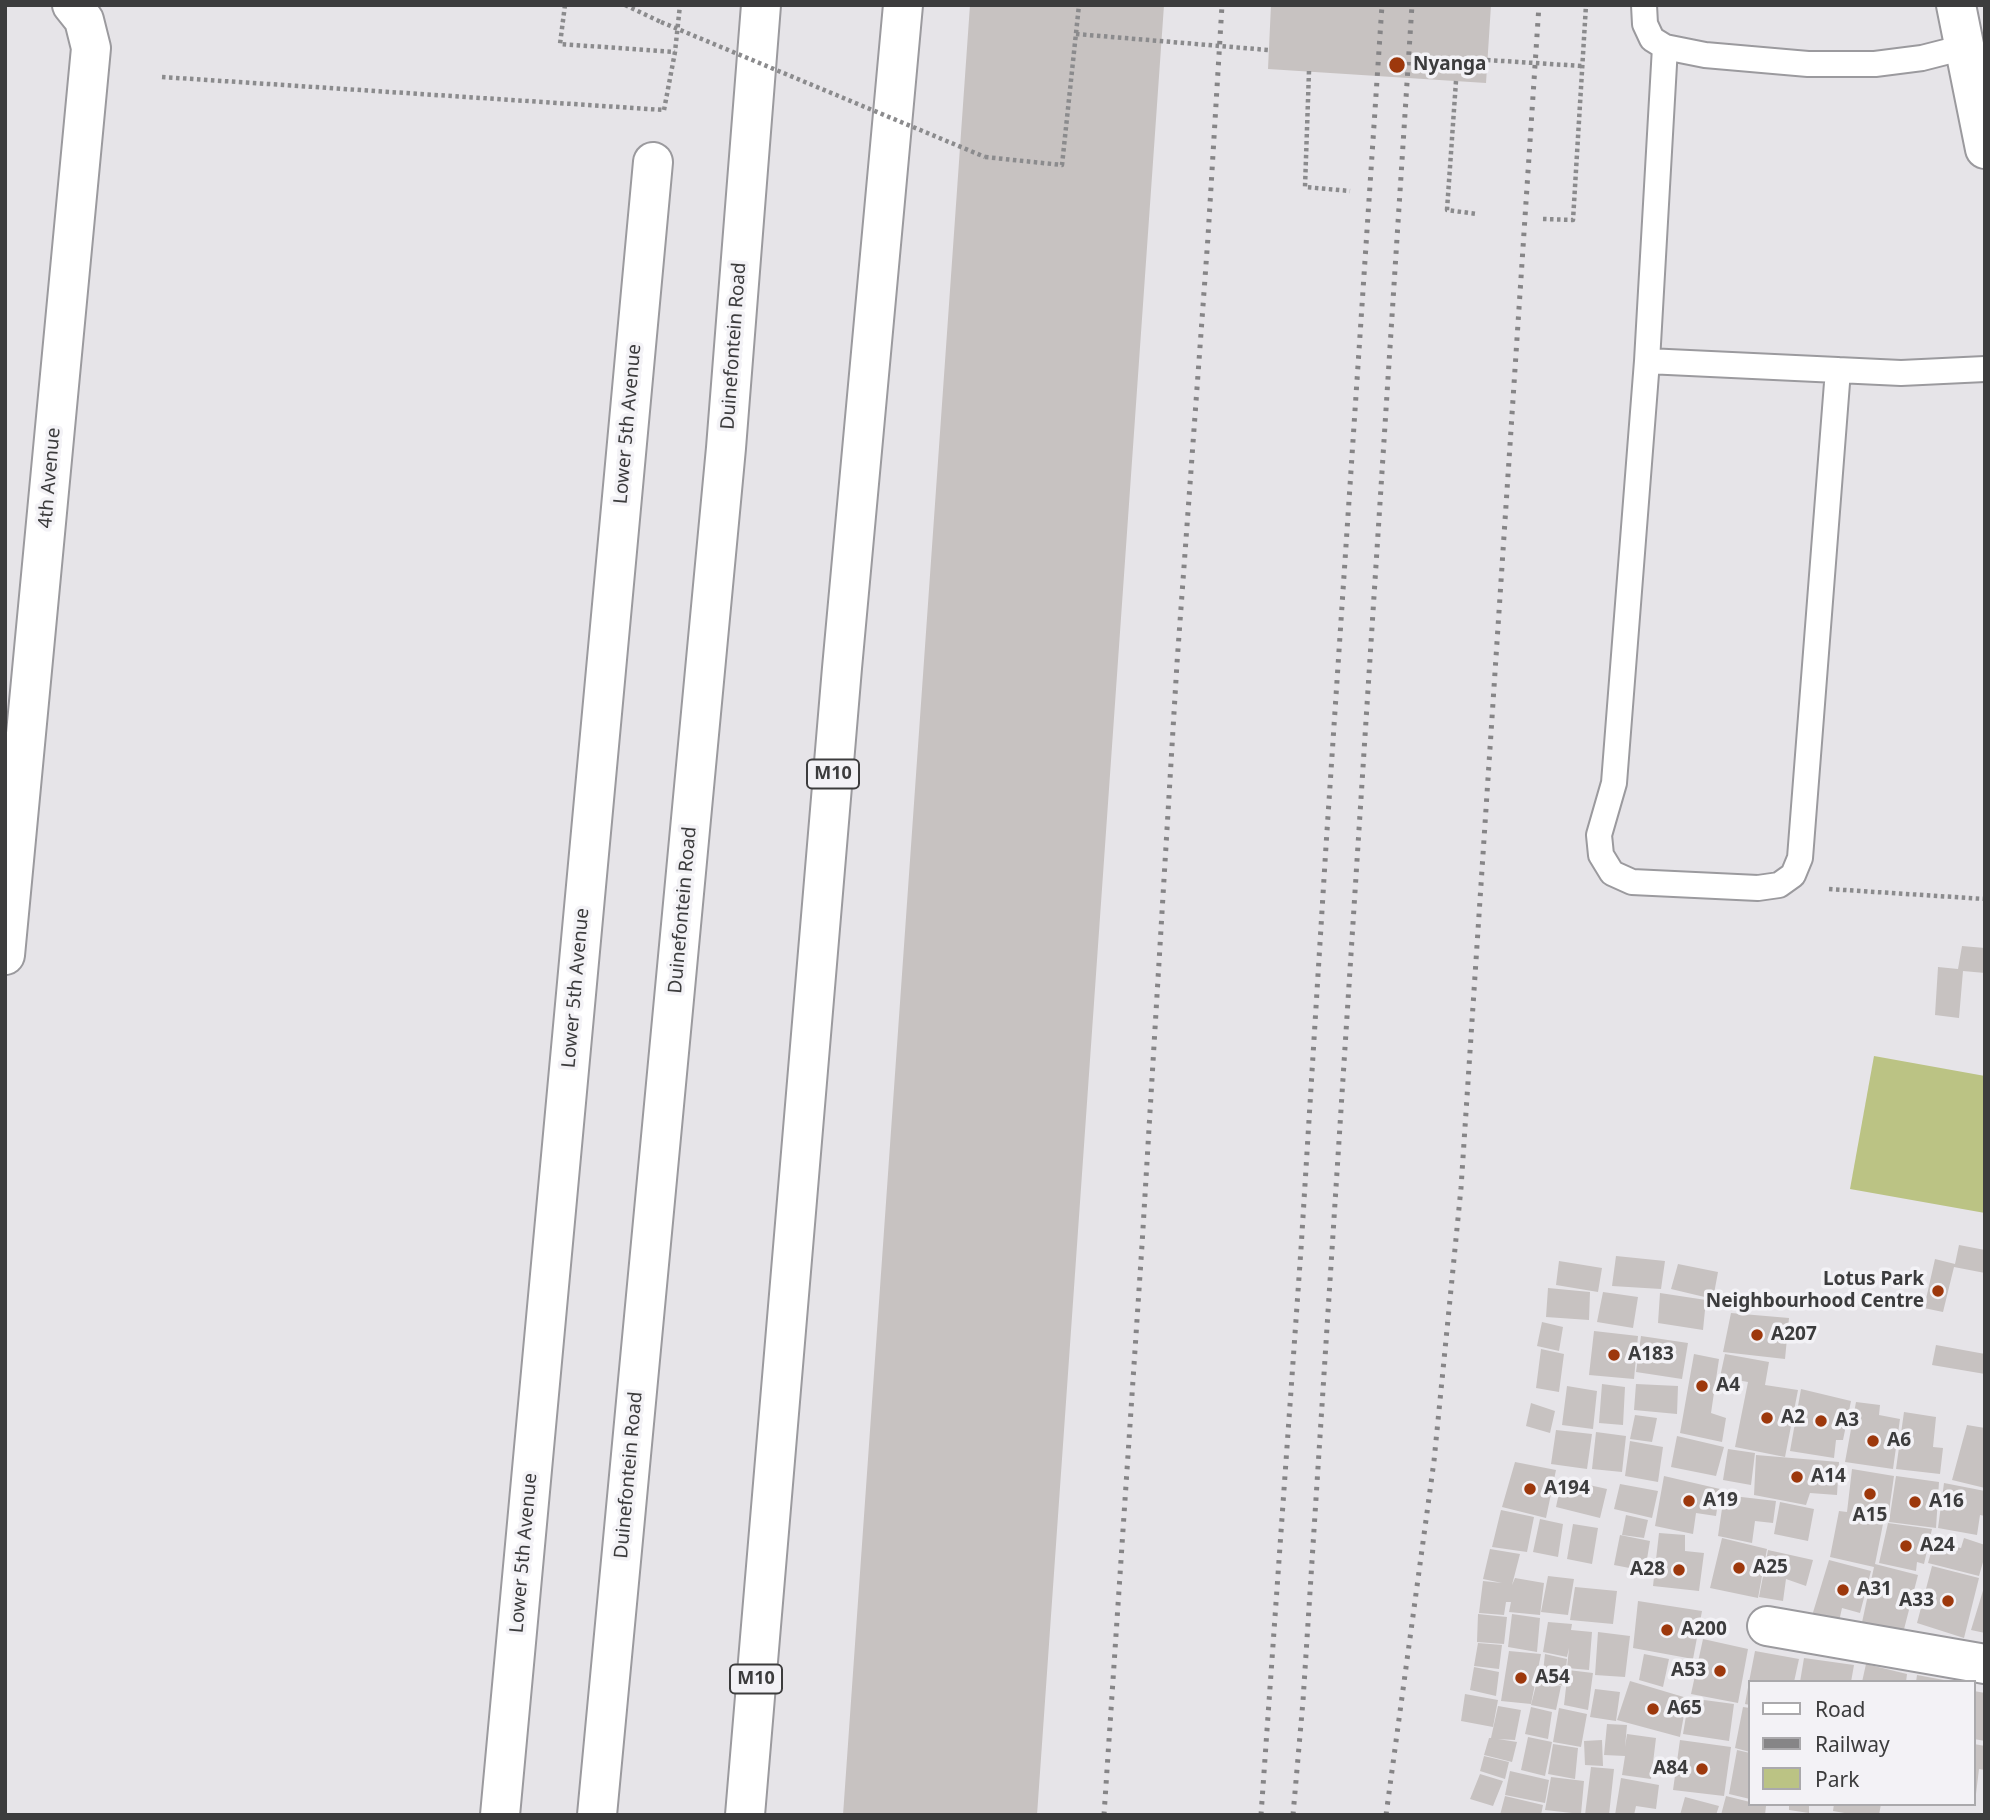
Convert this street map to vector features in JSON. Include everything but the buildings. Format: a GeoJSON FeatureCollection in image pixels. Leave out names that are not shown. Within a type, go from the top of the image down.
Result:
{"type":"FeatureCollection","features":[{"type":"Feature","properties":{"kind":"main road","name":"4th Avenue"},"geometry":{"type":"LineString","coordinates":[[5,955],[91,48],[84,20],[72,5]]}},
{"type":"Feature","properties":{"kind":"main road","name":"Duinefontein Road"},"geometry":{"type":"LineString","coordinates":[[597,1815],[726,448],[761,5]]}},
{"type":"Feature","properties":{"kind":"main road","name":"M10"},"geometry":{"type":"LineString","coordinates":[[745,1815],[842,668],[903,5]]}},
{"type":"Feature","properties":{"kind":"main road"},"geometry":{"type":"LineString","coordinates":[[1956,5],[1985,149]]}},
{"type":"Feature","properties":{"kind":"main road","name":"Lower 5th Avenue"},"geometry":{"type":"LineString","coordinates":[[500,1815],[653,162]]}},
{"type":"Feature","properties":{"kind":"main road"},"geometry":{"type":"LineString","coordinates":[[1767,1626],[1985,1664]]}},
{"type":"Feature","properties":{"kind":"lane"},"geometry":{"type":"LineString","coordinates":[[1644,5],[1645,24],[1652,39],[1665,47],[1705,55],[1808,64],[1875,64],[1922,58],[1965,47]]}},
{"type":"Feature","properties":{"kind":"lane"},"geometry":{"type":"LineString","coordinates":[[1665,47],[1647,361],[1614,783],[1599,835],[1601,855],[1612,873],[1632,882],[1758,888],[1779,885],[1793,875],[1800,858],[1838,370]]}},
{"type":"Feature","properties":{"kind":"lane"},"geometry":{"type":"LineString","coordinates":[[1647,361],[1901,373],[1985,369]]}},
{"type":"Feature","properties":{"kind":"path"},"geometry":{"type":"LineString","coordinates":[[565,5],[560,44],[676,52]]}},
{"type":"Feature","properties":{"kind":"path"},"geometry":{"type":"LineString","coordinates":[[625,5],[985,158],[1062,165],[1079,5]]}},
{"type":"Feature","properties":{"kind":"path"},"geometry":{"type":"LineString","coordinates":[[653,162],[676,52],[680,5]]}},
{"type":"Feature","properties":{"kind":"path"},"geometry":{"type":"LineString","coordinates":[[1543,219],[1573,220],[1586,5]]}},
{"type":"Feature","properties":{"kind":"path"},"geometry":{"type":"LineString","coordinates":[[1076,34],[1268,50]]}},
{"type":"Feature","properties":{"kind":"path"},"geometry":{"type":"LineString","coordinates":[[1488,60],[1582,66]]}},
{"type":"Feature","properties":{"kind":"path"},"geometry":{"type":"LineString","coordinates":[[1309,71],[1305,187],[1350,191]]}},
{"type":"Feature","properties":{"kind":"path"},"geometry":{"type":"LineString","coordinates":[[162,77],[664,110]]}},
{"type":"Feature","properties":{"kind":"path"},"geometry":{"type":"LineString","coordinates":[[1456,81],[1447,210],[1477,214]]}},
{"type":"Feature","properties":{"kind":"path"},"geometry":{"type":"LineString","coordinates":[[1779,885],[1985,899]]}},
{"type":"Feature","properties":{"kind":"green space"},"geometry":{"type":"Polygon","coordinates":[[[1874,1056],[1985,1076],[1985,1213],[1850,1189],[1874,1056]]]}},
{"type":"Feature","properties":{"kind":"railway"},"geometry":{"type":"LineString","coordinates":[[1104,1815],[1222,5]]}},
{"type":"Feature","properties":{"kind":"railway"},"geometry":{"type":"LineString","coordinates":[[1261,1815],[1301,1249],[1382,5]]}},
{"type":"Feature","properties":{"kind":"railway"},"geometry":{"type":"LineString","coordinates":[[1293,1815],[1303,1701],[1412,5]]}},
{"type":"Feature","properties":{"kind":"railway"},"geometry":{"type":"LineString","coordinates":[[1386,1815],[1434,1461],[1461,1188],[1539,5]]}},
{"type":"Feature","properties":{"kind":"place","name":"Nyanga"},"geometry":{"type":"Point","coordinates":[1397,65]}},
{"type":"Feature","properties":{"kind":"place","name":"Lotus Park Neighbourhood Centre"},"geometry":{"type":"Point","coordinates":[1938,1291]}},
{"type":"Feature","properties":{"kind":"place","name":"A207"},"geometry":{"type":"Point","coordinates":[1757,1335]}},
{"type":"Feature","properties":{"kind":"place","name":"A183"},"geometry":{"type":"Point","coordinates":[1614,1355]}},
{"type":"Feature","properties":{"kind":"place","name":"A4"},"geometry":{"type":"Point","coordinates":[1702,1386]}},
{"type":"Feature","properties":{"kind":"place","name":"A2"},"geometry":{"type":"Point","coordinates":[1767,1418]}},
{"type":"Feature","properties":{"kind":"place","name":"A3"},"geometry":{"type":"Point","coordinates":[1821,1421]}},
{"type":"Feature","properties":{"kind":"place","name":"A6"},"geometry":{"type":"Point","coordinates":[1873,1441]}},
{"type":"Feature","properties":{"kind":"place","name":"A14"},"geometry":{"type":"Point","coordinates":[1797,1477]}},
{"type":"Feature","properties":{"kind":"place","name":"A194"},"geometry":{"type":"Point","coordinates":[1530,1489]}},
{"type":"Feature","properties":{"kind":"place","name":"A15"},"geometry":{"type":"Point","coordinates":[1870,1494]}},
{"type":"Feature","properties":{"kind":"place","name":"A19"},"geometry":{"type":"Point","coordinates":[1689,1501]}},
{"type":"Feature","properties":{"kind":"place","name":"A16"},"geometry":{"type":"Point","coordinates":[1915,1502]}},
{"type":"Feature","properties":{"kind":"place","name":"A24"},"geometry":{"type":"Point","coordinates":[1906,1546]}},
{"type":"Feature","properties":{"kind":"place","name":"A25"},"geometry":{"type":"Point","coordinates":[1739,1568]}},
{"type":"Feature","properties":{"kind":"place","name":"A28"},"geometry":{"type":"Point","coordinates":[1679,1570]}},
{"type":"Feature","properties":{"kind":"place","name":"A31"},"geometry":{"type":"Point","coordinates":[1843,1590]}},
{"type":"Feature","properties":{"kind":"place","name":"A33"},"geometry":{"type":"Point","coordinates":[1948,1601]}},
{"type":"Feature","properties":{"kind":"place","name":"A200"},"geometry":{"type":"Point","coordinates":[1667,1630]}},
{"type":"Feature","properties":{"kind":"place","name":"A53"},"geometry":{"type":"Point","coordinates":[1720,1671]}},
{"type":"Feature","properties":{"kind":"place","name":"A54"},"geometry":{"type":"Point","coordinates":[1521,1678]}},
{"type":"Feature","properties":{"kind":"place","name":"A65"},"geometry":{"type":"Point","coordinates":[1653,1709]}},
{"type":"Feature","properties":{"kind":"place","name":"A84"},"geometry":{"type":"Point","coordinates":[1702,1769]}}]}
